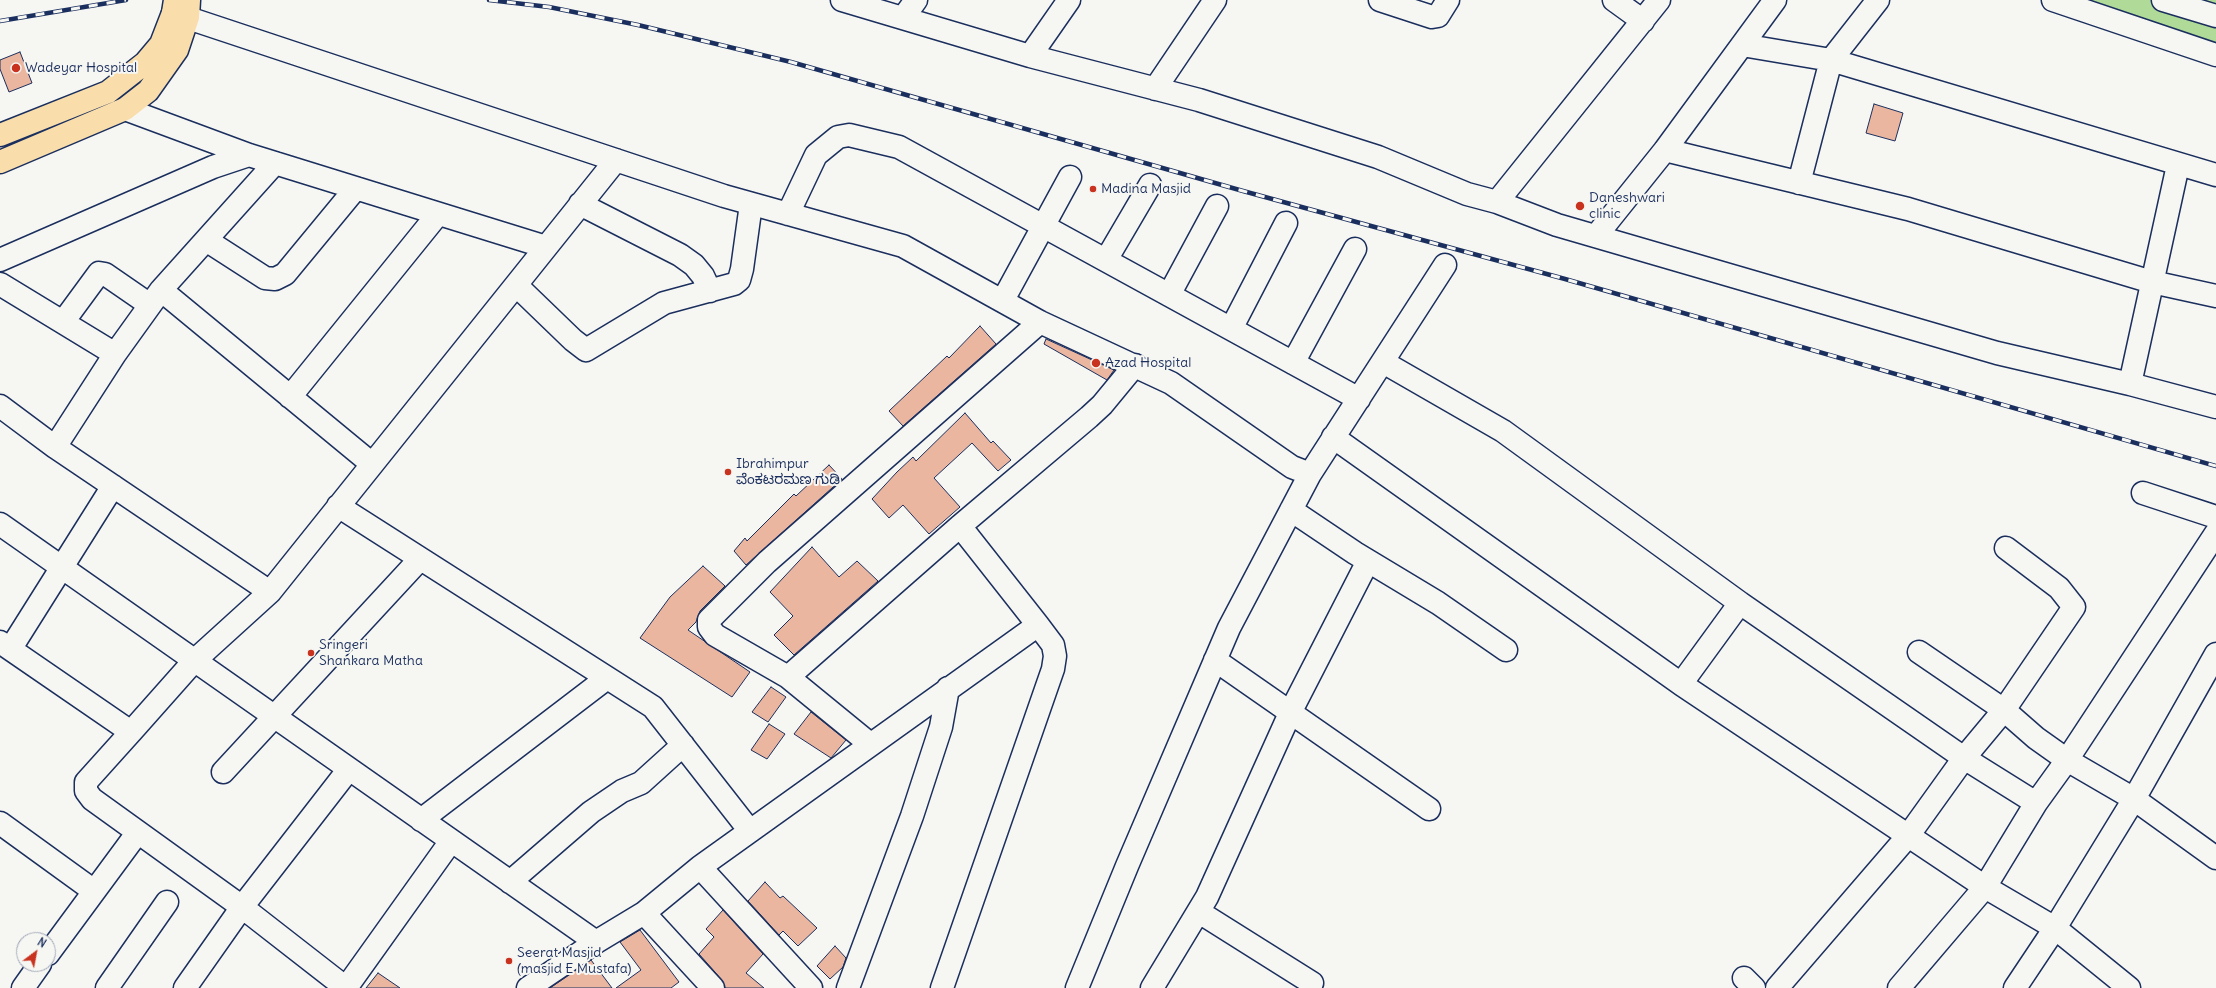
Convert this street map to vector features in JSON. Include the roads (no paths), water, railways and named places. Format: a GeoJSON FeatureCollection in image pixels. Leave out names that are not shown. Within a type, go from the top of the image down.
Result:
{"type":"FeatureCollection","features":[{"type":"Feature","properties":{"kind":"main road"},"geometry":{"type":"LineString","coordinates":[[0,162],[125,109],[148,91],[168,65],[177,50],[181,8]]}},
{"type":"Feature","properties":{"kind":"main road"},"geometry":{"type":"LineString","coordinates":[[0,135],[108,92],[145,63],[162,44],[181,8]]}},
{"type":"Feature","properties":{"kind":"street"},"geometry":{"type":"LineString","coordinates":[[842,0],[1030,56],[1199,100],[1378,157],[1467,194],[1496,202],[1557,225],[1997,353],[2130,384],[2216,407]]}},
{"type":"Feature","properties":{"kind":"street"},"geometry":{"type":"LineString","coordinates":[[903,18],[916,0]]}},
{"type":"Feature","properties":{"kind":"street"},"geometry":{"type":"LineString","coordinates":[[1030,56],[1068,0]]}},
{"type":"Feature","properties":{"kind":"street"},"geometry":{"type":"LineString","coordinates":[[1155,89],[1215,0]]}},
{"type":"Feature","properties":{"kind":"street"},"geometry":{"type":"LineString","coordinates":[[1380,0],[1432,16],[1438,16],[1448,0]]}},
{"type":"Feature","properties":{"kind":"street"},"geometry":{"type":"LineString","coordinates":[[1614,0],[1643,21]]}},
{"type":"Feature","properties":{"kind":"street"},"geometry":{"type":"LineString","coordinates":[[1496,202],[1659,0]]}},
{"type":"Feature","properties":{"kind":"street"},"geometry":{"type":"LineString","coordinates":[[1596,236],[1665,150],[1775,0]]}},
{"type":"Feature","properties":{"kind":"street"},"geometry":{"type":"LineString","coordinates":[[1799,183],[1831,60],[1878,0]]}},
{"type":"Feature","properties":{"kind":"street"},"geometry":{"type":"LineString","coordinates":[[2053,0],[2216,55]]}},
{"type":"Feature","properties":{"kind":"street"},"geometry":{"type":"LineString","coordinates":[[2163,0],[2216,16]]}},
{"type":"Feature","properties":{"kind":"street"},"geometry":{"type":"LineString","coordinates":[[181,8],[616,160],[751,204],[903,246],[1003,300],[1040,322],[1171,383],[1292,467],[1310,474]]}},
{"type":"Feature","properties":{"kind":"street"},"geometry":{"type":"LineString","coordinates":[[1742,45],[1831,60],[2216,175]]}},
{"type":"Feature","properties":{"kind":"street"},"geometry":{"type":"LineString","coordinates":[[125,109],[249,155],[546,247]]}},
{"type":"Feature","properties":{"kind":"street"},"geometry":{"type":"LineString","coordinates":[[788,214],[816,155],[838,137],[849,135],[899,147],[1359,399]]}},
{"type":"Feature","properties":{"kind":"street"},"geometry":{"type":"LineString","coordinates":[[1665,150],[1908,209],[2152,282],[2216,296]]}},
{"type":"Feature","properties":{"kind":"street"},"geometry":{"type":"LineString","coordinates":[[0,260],[213,167],[249,155]]}},
{"type":"Feature","properties":{"kind":"street"},"geometry":{"type":"LineString","coordinates":[[451,841],[346,988],[242,907],[92,799],[86,791],[86,782],[194,661],[270,592],[616,160]]}},
{"type":"Feature","properties":{"kind":"street"},"geometry":{"type":"LineString","coordinates":[[55,447],[115,354],[155,298],[276,163]]}},
{"type":"Feature","properties":{"kind":"street"},"geometry":{"type":"LineString","coordinates":[[2130,384],[2178,164]]}},
{"type":"Feature","properties":{"kind":"street"},"geometry":{"type":"LineString","coordinates":[[1003,300],[1070,177]]}},
{"type":"Feature","properties":{"kind":"street"},"geometry":{"type":"LineString","coordinates":[[1106,260],[1150,185]]}},
{"type":"Feature","properties":{"kind":"street"},"geometry":{"type":"LineString","coordinates":[[206,240],[265,278],[275,279],[285,274],[356,188]]}},
{"type":"Feature","properties":{"kind":"street"},"geometry":{"type":"LineString","coordinates":[[580,204],[680,255],[694,265],[703,276],[710,291]]}},
{"type":"Feature","properties":{"kind":"street"},"geometry":{"type":"LineString","coordinates":[[516,285],[578,345],[586,350],[664,303],[734,284],[739,280],[742,270],[751,204]]}},
{"type":"Feature","properties":{"kind":"street"},"geometry":{"type":"LineString","coordinates":[[1170,295],[1217,206]]}},
{"type":"Feature","properties":{"kind":"street"},"geometry":{"type":"LineString","coordinates":[[290,397],[438,214]]}},
{"type":"Feature","properties":{"kind":"street"},"geometry":{"type":"LineString","coordinates":[[1231,329],[1286,223]]}},
{"type":"Feature","properties":{"kind":"street"},"geometry":{"type":"LineString","coordinates":[[1293,362],[1355,249]]}},
{"type":"Feature","properties":{"kind":"street"},"geometry":{"type":"LineString","coordinates":[[1081,986],[1127,866],[1229,628],[1310,474],[1445,265]]}},
{"type":"Feature","properties":{"kind":"street"},"geometry":{"type":"LineString","coordinates":[[64,322],[99,273],[105,274],[155,298],[290,397],[372,464]]}},
{"type":"Feature","properties":{"kind":"street"},"geometry":{"type":"LineString","coordinates":[[0,284],[115,354]]}},
{"type":"Feature","properties":{"kind":"street"},"geometry":{"type":"LineString","coordinates":[[870,744],[788,677],[715,635],[709,627],[709,620],[767,562],[1040,322]]}},
{"type":"Feature","properties":{"kind":"street"},"geometry":{"type":"LineString","coordinates":[[1383,362],[1504,431],[1740,603],[1964,758],[2036,803]]}},
{"type":"Feature","properties":{"kind":"street"},"geometry":{"type":"LineString","coordinates":[[788,677],[960,526],[1089,417],[1102,405],[1135,365]]}},
{"type":"Feature","properties":{"kind":"street"},"geometry":{"type":"LineString","coordinates":[[0,406],[55,447],[270,592]]}},
{"type":"Feature","properties":{"kind":"street"},"geometry":{"type":"LineString","coordinates":[[1333,437],[1681,684],[1985,887],[2055,928],[2126,987]]}},
{"type":"Feature","properties":{"kind":"street"},"geometry":{"type":"LineString","coordinates":[[113,486],[62,568],[5,645],[131,732]]}},
{"type":"Feature","properties":{"kind":"street"},"geometry":{"type":"LineString","coordinates":[[2144,493],[2216,517]]}},
{"type":"Feature","properties":{"kind":"street"},"geometry":{"type":"LineString","coordinates":[[338,506],[653,707],[750,831]]}},
{"type":"Feature","properties":{"kind":"street"},"geometry":{"type":"LineString","coordinates":[[1291,510],[1368,561],[1438,603],[1506,650]]}},
{"type":"Feature","properties":{"kind":"street"},"geometry":{"type":"LineString","coordinates":[[0,524],[596,942]]}},
{"type":"Feature","properties":{"kind":"street"},"geometry":{"type":"LineString","coordinates":[[942,988],[1053,669],[1055,656],[1053,645],[1038,624],[960,526]]}},
{"type":"Feature","properties":{"kind":"street"},"geometry":{"type":"LineString","coordinates":[[1899,988],[1985,887],[2036,803],[2067,760],[2216,532]]}},
{"type":"Feature","properties":{"kind":"street"},"geometry":{"type":"LineString","coordinates":[[1778,988],[1908,836],[1964,758],[2004,710],[2074,607],[2059,588],[2006,548]]}},
{"type":"Feature","properties":{"kind":"street"},"geometry":{"type":"LineString","coordinates":[[223,772],[420,559]]}},
{"type":"Feature","properties":{"kind":"street"},"geometry":{"type":"LineString","coordinates":[[1152,988],[1199,912],[1291,711],[1368,561]]}},
{"type":"Feature","properties":{"kind":"street"},"geometry":{"type":"LineString","coordinates":[[1681,684],[1740,603]]}},
{"type":"Feature","properties":{"kind":"street"},"geometry":{"type":"LineString","coordinates":[[528,988],[596,942],[644,913],[700,867],[1038,624]]}},
{"type":"Feature","properties":{"kind":"street"},"geometry":{"type":"LineString","coordinates":[[1919,652],[2004,710],[2036,738],[2067,760],[2134,798],[2216,858]]}},
{"type":"Feature","properties":{"kind":"street"},"geometry":{"type":"LineString","coordinates":[[2014,988],[2055,928],[2134,798],[2215,659]]}},
{"type":"Feature","properties":{"kind":"street"},"geometry":{"type":"LineString","coordinates":[[1215,660],[1291,711],[1429,809]]}},
{"type":"Feature","properties":{"kind":"street"},"geometry":{"type":"LineString","coordinates":[[421,820],[607,678]]}},
{"type":"Feature","properties":{"kind":"street"},"geometry":{"type":"LineString","coordinates":[[848,988],[912,816],[941,727],[948,688]]}},
{"type":"Feature","properties":{"kind":"street"},"geometry":{"type":"LineString","coordinates":[[510,882],[591,812],[622,792],[641,783],[683,745]]}},
{"type":"Feature","properties":{"kind":"street"},"geometry":{"type":"LineString","coordinates":[[185,988],[242,907],[349,769]]}},
{"type":"Feature","properties":{"kind":"street"},"geometry":{"type":"LineString","coordinates":[[0,823],[94,891]]}},
{"type":"Feature","properties":{"kind":"street"},"geometry":{"type":"LineString","coordinates":[[56,943],[138,832]]}},
{"type":"Feature","properties":{"kind":"street"},"geometry":{"type":"LineString","coordinates":[[700,867],[811,988]]}},
{"type":"Feature","properties":{"kind":"street"},"geometry":{"type":"LineString","coordinates":[[107,988],[167,902]]}},
{"type":"Feature","properties":{"kind":"street"},"geometry":{"type":"LineString","coordinates":[[1199,912],[1312,983]]}},
{"type":"Feature","properties":{"kind":"street"},"geometry":{"type":"LineString","coordinates":[[644,913],[712,988]]}},
{"type":"Feature","properties":{"kind":"street"},"geometry":{"type":"LineString","coordinates":[[23,988],[34,972]]}},
{"type":"Feature","properties":{"kind":"railway"},"geometry":{"type":"LineString","coordinates":[[0,21],[126,0]]}},
{"type":"Feature","properties":{"kind":"railway"},"geometry":{"type":"LineString","coordinates":[[489,0],[549,7],[638,25],[791,62],[1243,191],[1565,279],[2216,466]]}},
{"type":"Feature","properties":{"kind":"place","name":"Wadeyar Hospital"},"geometry":{"type":"Point","coordinates":[16,68]}},
{"type":"Feature","properties":{"kind":"place","name":"Madina Masjid"},"geometry":{"type":"Point","coordinates":[1093,189]}},
{"type":"Feature","properties":{"kind":"place","name":"Daneshwari clinic"},"geometry":{"type":"Point","coordinates":[1580,206]}},
{"type":"Feature","properties":{"kind":"place","name":"Azad Hospital"},"geometry":{"type":"Point","coordinates":[1096,363]}},
{"type":"Feature","properties":{"kind":"place","name":"Ibrahimpur ವೆಂಕಟರಮಣ ಗುಡಿ"},"geometry":{"type":"Point","coordinates":[728,472]}},
{"type":"Feature","properties":{"kind":"place","name":"Sringeri Shankara Matha"},"geometry":{"type":"Point","coordinates":[311,653]}},
{"type":"Feature","properties":{"kind":"place","name":"Seerat Masjid (masjid E Mustafa)"},"geometry":{"type":"Point","coordinates":[509,961]}}]}
